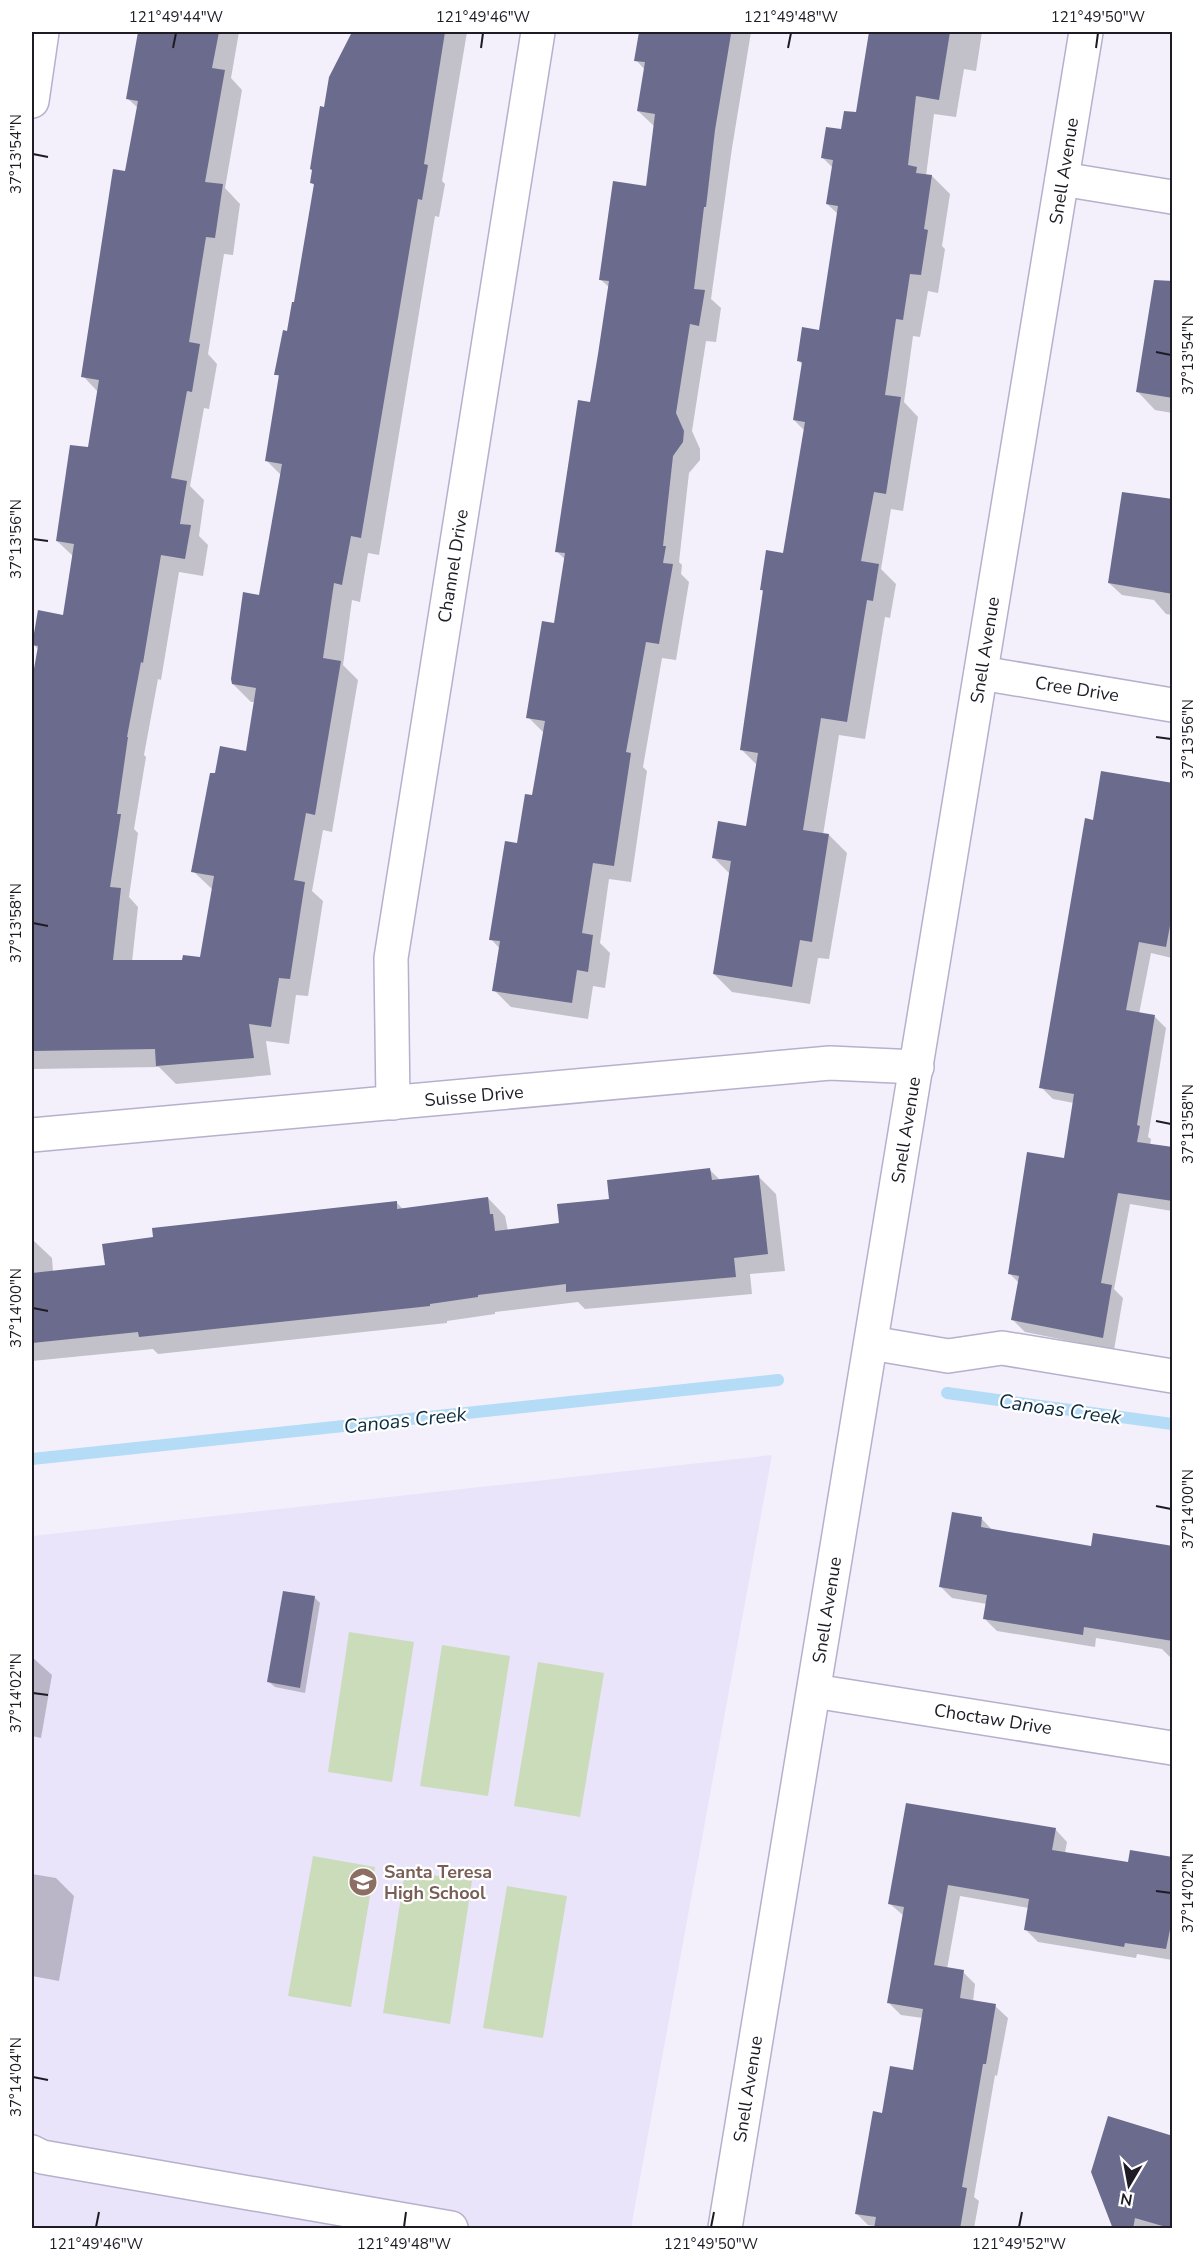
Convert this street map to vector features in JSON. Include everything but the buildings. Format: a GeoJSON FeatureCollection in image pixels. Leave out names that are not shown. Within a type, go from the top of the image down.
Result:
{"type":"FeatureCollection","features":[{"type":"Feature","properties":{"kind":"street"},"geometry":{"type":"LineString","coordinates":[[32,101],[42,32]]}},
{"type":"Feature","properties":{"kind":"street","name":"Channel Drive"},"geometry":{"type":"LineString","coordinates":[[393,1103],[391,958],[538,32]]}},
{"type":"Feature","properties":{"kind":"street","name":"Snell Avenue"},"geometry":{"type":"LineString","coordinates":[[725,2229],[1086,32]]}},
{"type":"Feature","properties":{"kind":"street"},"geometry":{"type":"LineString","coordinates":[[1062,179],[1173,197]]}},
{"type":"Feature","properties":{"kind":"street","name":"Cree Drive"},"geometry":{"type":"LineString","coordinates":[[981,673],[1173,705]]}},
{"type":"Feature","properties":{"kind":"street","name":"Suisse Drive"},"geometry":{"type":"LineString","coordinates":[[32,1135],[830,1063],[917,1067]]}},
{"type":"Feature","properties":{"kind":"street"},"geometry":{"type":"LineString","coordinates":[[871,1343],[948,1356],[1002,1348],[1173,1376]]}},
{"type":"Feature","properties":{"kind":"street","name":"Choctaw Drive"},"geometry":{"type":"LineString","coordinates":[[814,1690],[1173,1748]]}},
{"type":"Feature","properties":{"kind":"street"},"geometry":{"type":"LineString","coordinates":[[32,2152],[42,2157],[451,2229]]}},
{"type":"Feature","properties":{"kind":"shaded area","name":"Santa Teresa High School"},"geometry":{"type":"Polygon","coordinates":[[[772,1455],[631,2228],[32,2228],[32,1536],[772,1455]]]}},
{"type":"Feature","properties":{"kind":"green space"},"geometry":{"type":"Polygon","coordinates":[[[349,1632],[414,1642],[392,1782],[328,1772],[349,1632]]]}},
{"type":"Feature","properties":{"kind":"green space"},"geometry":{"type":"Polygon","coordinates":[[[442,1645],[510,1656],[488,1796],[420,1786],[442,1645]]]}},
{"type":"Feature","properties":{"kind":"green space"},"geometry":{"type":"Polygon","coordinates":[[[538,1662],[604,1673],[580,1817],[514,1806],[538,1662]]]}},
{"type":"Feature","properties":{"kind":"green space"},"geometry":{"type":"Polygon","coordinates":[[[313,1856],[375,1867],[351,2007],[288,1996],[313,1856]]]}},
{"type":"Feature","properties":{"kind":"green space"},"geometry":{"type":"Polygon","coordinates":[[[405,1871],[472,1881],[450,2024],[383,2013],[405,1871]]]}},
{"type":"Feature","properties":{"kind":"green space"},"geometry":{"type":"Polygon","coordinates":[[[507,1886],[567,1896],[543,2038],[483,2028],[507,1886]]]}},
{"type":"Feature","properties":{"kind":"waterway","name":"Canoas Creek"},"geometry":{"type":"LineString","coordinates":[[32,1459],[778,1380]]}},
{"type":"Feature","properties":{"kind":"waterway","name":"Canoas Creek"},"geometry":{"type":"LineString","coordinates":[[947,1393],[1172,1424]]}},
{"type":"Feature","properties":{"kind":"place","name":"Santa Teresa High School"},"geometry":{"type":"Point","coordinates":[363,1882]}}]}
